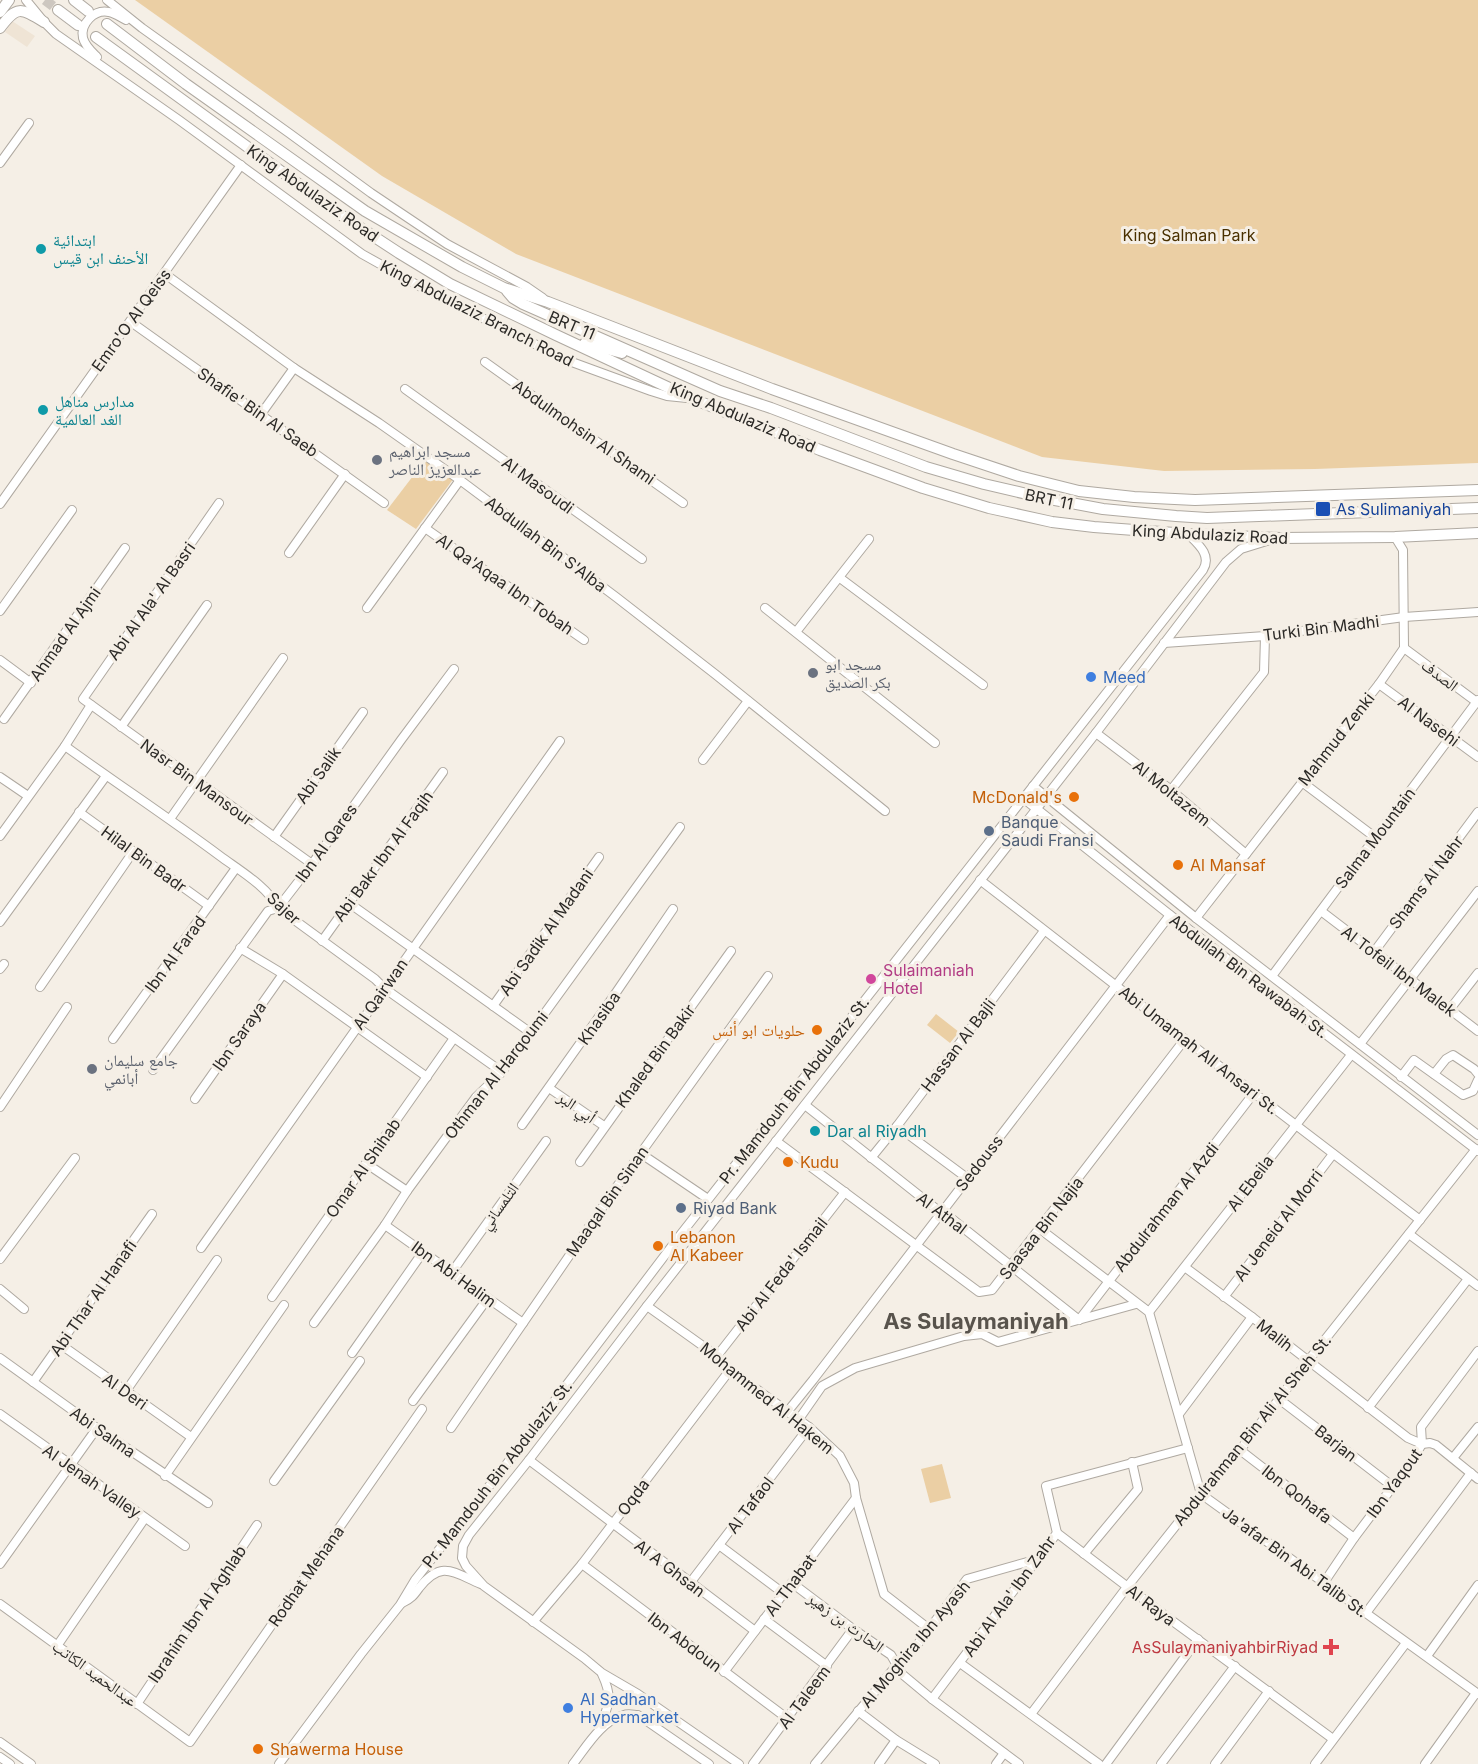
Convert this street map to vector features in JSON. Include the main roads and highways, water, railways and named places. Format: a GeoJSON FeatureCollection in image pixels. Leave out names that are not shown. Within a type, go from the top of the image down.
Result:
{"type":"FeatureCollection","features":[{"type":"Feature","properties":{"kind":"main road"},"geometry":{"type":"LineString","coordinates":[[0,12],[9,0]]}},
{"type":"Feature","properties":{"kind":"main road"},"geometry":{"type":"LineString","coordinates":[[74,0],[88,11]]}},
{"type":"Feature","properties":{"kind":"main road"},"geometry":{"type":"LineString","coordinates":[[58,10],[78,25]]}},
{"type":"Feature","properties":{"kind":"main road"},"geometry":{"type":"LineString","coordinates":[[0,28],[10,15],[19,11],[25,11],[44,22]]}},
{"type":"Feature","properties":{"kind":"main road","name":"King Abdulaziz Road"},"geometry":{"type":"LineString","coordinates":[[107,24],[186,84],[365,211],[462,267],[504,288],[548,302],[875,427],[1019,476],[1079,491],[1195,500],[1478,490]]}},
{"type":"Feature","properties":{"kind":"main road","name":"King Abdulaziz Road"},"geometry":{"type":"LineString","coordinates":[[96,37],[344,217],[450,284],[693,399],[819,450],[923,488],[989,508],[1052,522],[1094,527],[1280,538],[1395,537],[1478,533]]}},
{"type":"Feature","properties":{"kind":"main road","name":"BRT 11"},"geometry":{"type":"LineString","coordinates":[[504,288],[513,298],[523,304],[720,391],[926,467],[1044,498],[1091,507],[1207,518],[1478,508]]}},
{"type":"Feature","properties":{"kind":"main road","name":"BRT 11"},"geometry":{"type":"LineString","coordinates":[[556,335],[643,357]]}},
{"type":"Feature","properties":{"kind":"tunnel"},"geometry":{"type":"LineString","coordinates":[[45,0],[58,10]]}},
{"type":"Feature","properties":{"kind":"place","name":"ابتدائية الأحنف ابن قيس"},"geometry":{"type":"Point","coordinates":[41,249]}},
{"type":"Feature","properties":{"kind":"place","name":"مدارس مناهل الغد العالمية"},"geometry":{"type":"Point","coordinates":[43,410]}},
{"type":"Feature","properties":{"kind":"place","name":"مسجد ابراهيم عبدالعزيز الناصر"},"geometry":{"type":"Point","coordinates":[377,460]}},
{"type":"Feature","properties":{"kind":"place","name":"As Sulimaniyah"},"geometry":{"type":"Point","coordinates":[1323,509]}},
{"type":"Feature","properties":{"kind":"place","name":"مسجد ابو بكر الصديق"},"geometry":{"type":"Point","coordinates":[813,673]}},
{"type":"Feature","properties":{"kind":"place","name":"Meed"},"geometry":{"type":"Point","coordinates":[1091,677]}},
{"type":"Feature","properties":{"kind":"place","name":"McDonald's"},"geometry":{"type":"Point","coordinates":[1074,797]}},
{"type":"Feature","properties":{"kind":"place","name":"Banque Saudi Fransi"},"geometry":{"type":"Point","coordinates":[989,831]}},
{"type":"Feature","properties":{"kind":"place","name":"Al Mansaf"},"geometry":{"type":"Point","coordinates":[1178,865]}},
{"type":"Feature","properties":{"kind":"place","name":"Sulaimaniah Hotel"},"geometry":{"type":"Point","coordinates":[871,979]}},
{"type":"Feature","properties":{"kind":"place","name":"حلويات ابو أنس"},"geometry":{"type":"Point","coordinates":[817,1030]}},
{"type":"Feature","properties":{"kind":"place","name":"جامع سليمان أبانمي"},"geometry":{"type":"Point","coordinates":[92,1069]}},
{"type":"Feature","properties":{"kind":"place","name":"Dar al Riyadh"},"geometry":{"type":"Point","coordinates":[815,1131]}},
{"type":"Feature","properties":{"kind":"place","name":"Kudu"},"geometry":{"type":"Point","coordinates":[788,1162]}},
{"type":"Feature","properties":{"kind":"place","name":"Riyad Bank"},"geometry":{"type":"Point","coordinates":[681,1208]}},
{"type":"Feature","properties":{"kind":"place","name":"Lebanon Al Kabeer"},"geometry":{"type":"Point","coordinates":[658,1246]}},
{"type":"Feature","properties":{"kind":"place","name":"AsSulaymaniyahbirRiyad"},"geometry":{"type":"Point","coordinates":[1331,1647]}},
{"type":"Feature","properties":{"kind":"place","name":"Al Sadhan Hypermarket"},"geometry":{"type":"Point","coordinates":[568,1708]}},
{"type":"Feature","properties":{"kind":"place","name":"Shawerma House"},"geometry":{"type":"Point","coordinates":[258,1749]}},
{"type":"Feature","properties":{"kind":"district","name":"As Sulaymaniyah"},"geometry":{"type":"Point","coordinates":[976,1321]}},
{"type":"Feature","properties":{"kind":"park label","name":"King Salman Park"},"geometry":{"type":"Point","coordinates":[1189,235]}}]}
